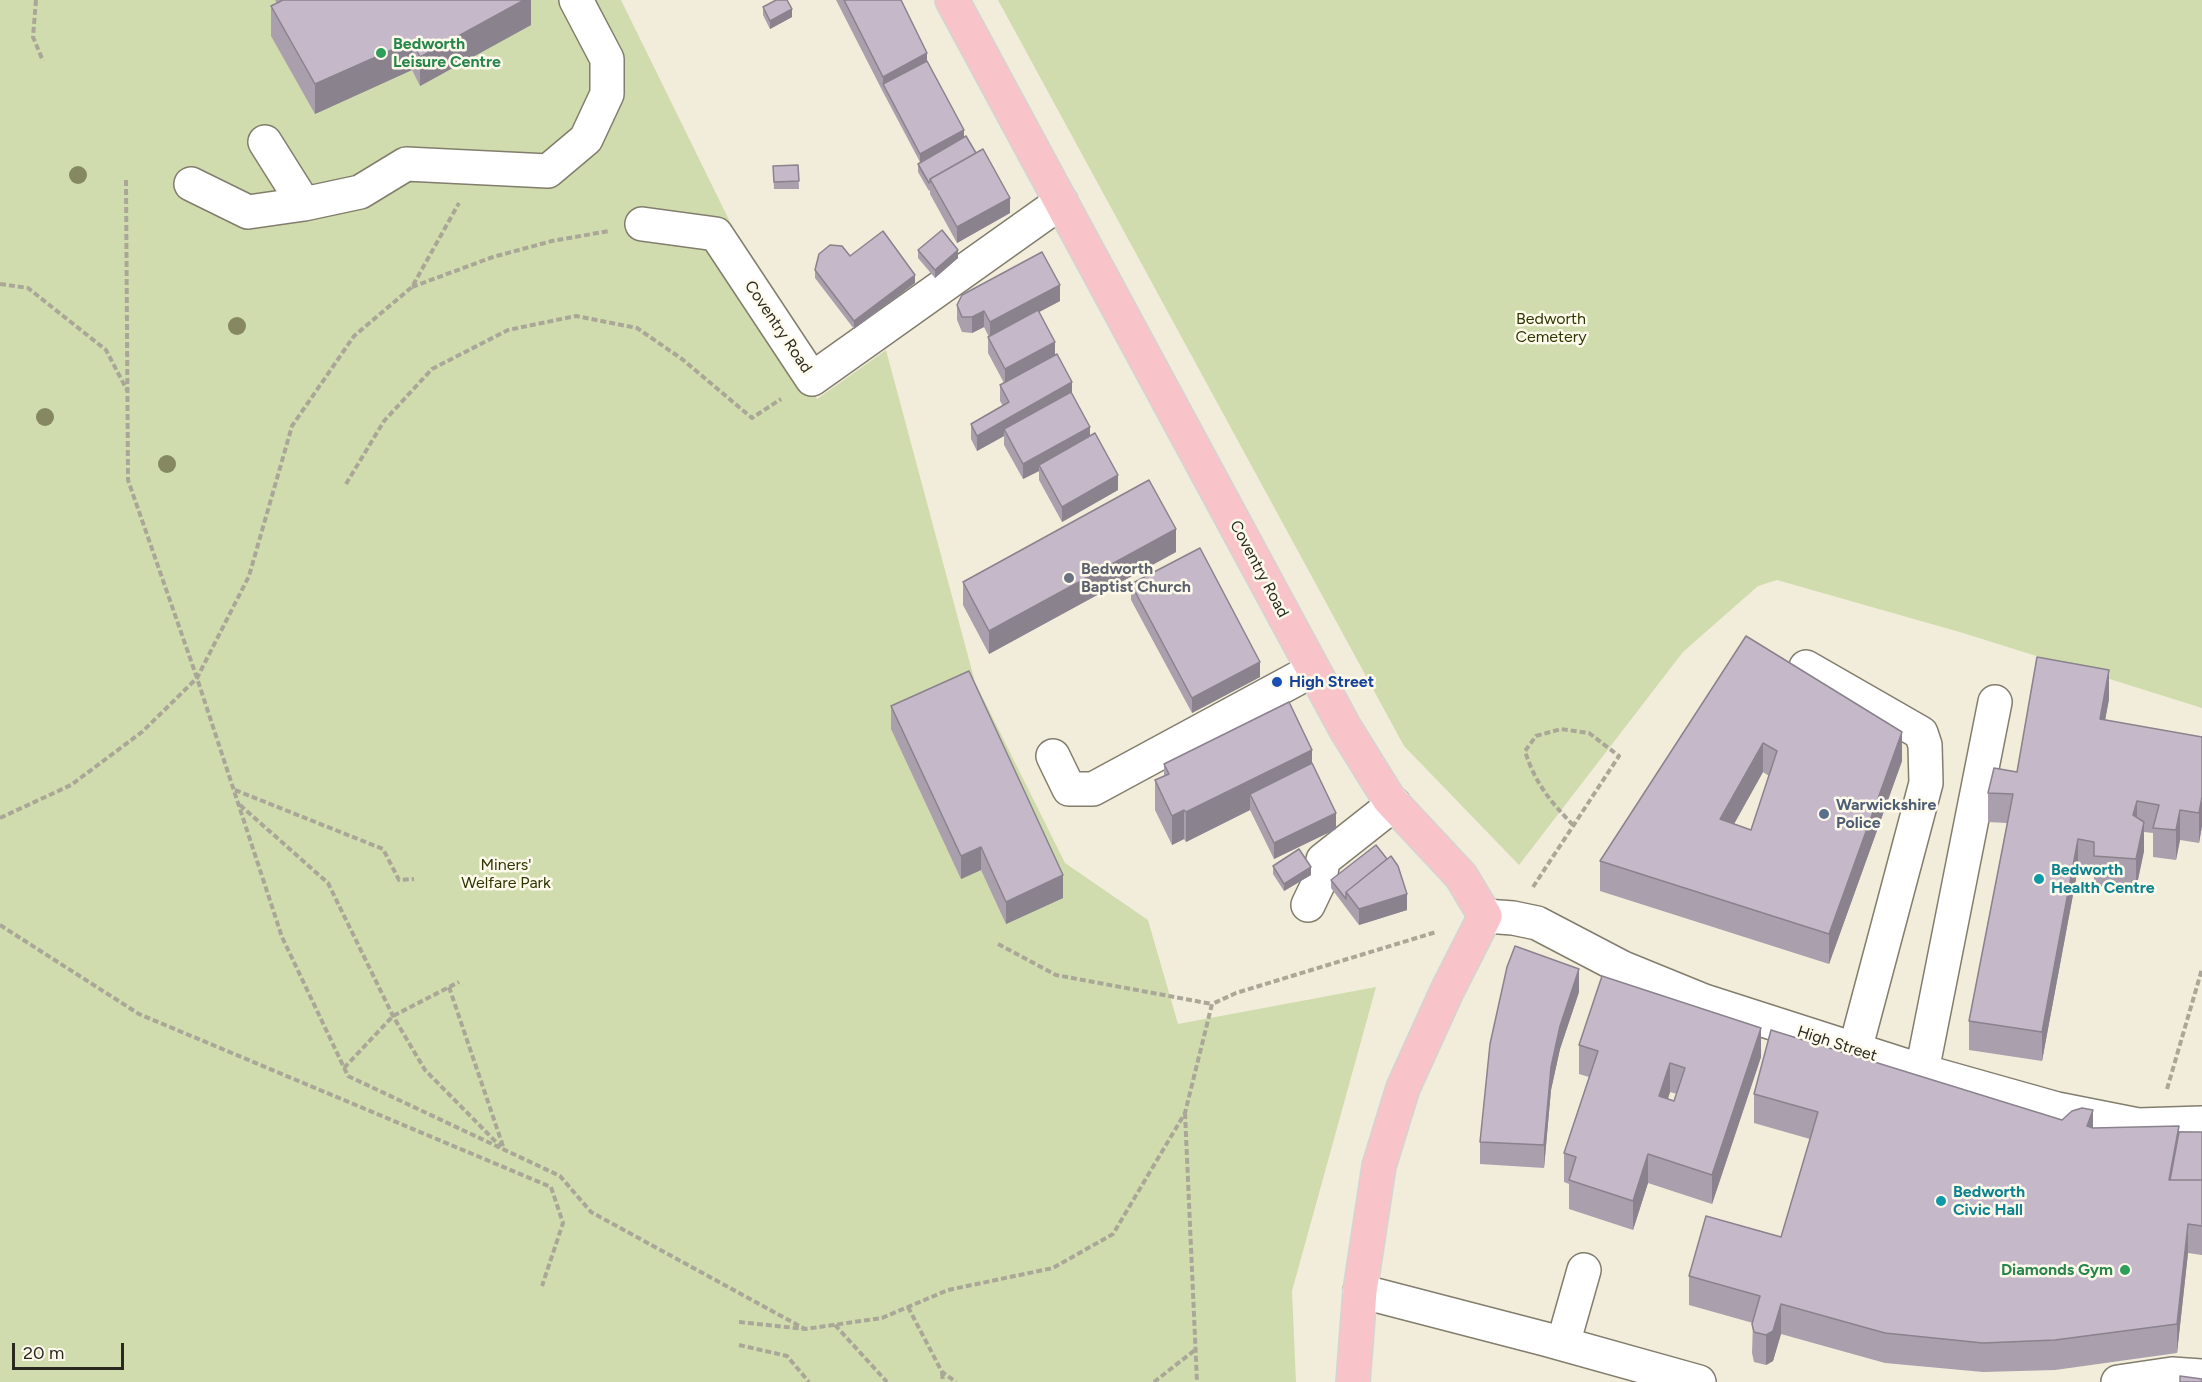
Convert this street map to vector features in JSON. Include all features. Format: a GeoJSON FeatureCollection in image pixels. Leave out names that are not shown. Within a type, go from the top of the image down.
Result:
{"type":"FeatureCollection","features":[{"type":"Feature","properties":{"kind":"main road","name":"Coventry Road"},"geometry":{"type":"LineString","coordinates":[[952,0],[1369,770],[1394,804],[1499,917]]}},
{"type":"Feature","properties":{"kind":"main road"},"geometry":{"type":"LineString","coordinates":[[1353,1382],[1360,1292],[1379,1166],[1403,1088],[1447,991],[1499,917]]}},
{"type":"Feature","properties":{"kind":"street"},"geometry":{"type":"LineString","coordinates":[[191,184],[248,212],[304,204],[360,192],[406,164],[548,171],[586,139],[607,94],[607,59],[576,0]]}},
{"type":"Feature","properties":{"kind":"street"},"geometry":{"type":"LineString","coordinates":[[265,142],[304,204]]}},
{"type":"Feature","properties":{"kind":"street","name":"Coventry Road"},"geometry":{"type":"LineString","coordinates":[[642,224],[716,234],[812,379],[1061,202]]}},
{"type":"Feature","properties":{"kind":"street"},"geometry":{"type":"LineString","coordinates":[[1806,667],[1921,733],[1925,745],[1926,783],[1855,1050]]}},
{"type":"Feature","properties":{"kind":"street"},"geometry":{"type":"LineString","coordinates":[[1053,756],[1069,789],[1093,789],[1313,670]]}},
{"type":"Feature","properties":{"kind":"street"},"geometry":{"type":"LineString","coordinates":[[1922,1071],[1995,702]]}},
{"type":"Feature","properties":{"kind":"street"},"geometry":{"type":"LineString","coordinates":[[1308,905],[1320,880],[1323,860],[1394,804]]}},
{"type":"Feature","properties":{"kind":"street","name":"High Street"},"geometry":{"type":"LineString","coordinates":[[1499,917],[1537,923],[1623,968],[1704,1001],[1922,1071],[2057,1109],[2138,1125],[2202,1123]]}},
{"type":"Feature","properties":{"kind":"street"},"geometry":{"type":"LineString","coordinates":[[1563,1344],[1584,1270]]}},
{"type":"Feature","properties":{"kind":"street"},"geometry":{"type":"LineString","coordinates":[[1360,1292],[1563,1344],[1699,1382]]}},
{"type":"Feature","properties":{"kind":"street"},"geometry":{"type":"LineString","coordinates":[[2118,1382],[2172,1374],[2202,1376]]}},
{"type":"Feature","properties":{"kind":"path"},"geometry":{"type":"LineString","coordinates":[[36,0],[33,37],[43,62]]}},
{"type":"Feature","properties":{"kind":"path"},"geometry":{"type":"LineString","coordinates":[[0,818],[71,785],[142,732],[197,678],[249,576],[292,426],[354,336],[412,287],[479,169]]}},
{"type":"Feature","properties":{"kind":"path"},"geometry":{"type":"LineString","coordinates":[[126,180],[128,480],[197,678],[282,937],[348,1076],[560,1176],[591,1212],[805,1329]]}},
{"type":"Feature","properties":{"kind":"path"},"geometry":{"type":"LineString","coordinates":[[412,287],[503,255],[552,241],[642,224]]}},
{"type":"Feature","properties":{"kind":"path"},"geometry":{"type":"LineString","coordinates":[[0,284],[28,288],[106,350],[128,393]]}},
{"type":"Feature","properties":{"kind":"path"},"geometry":{"type":"LineString","coordinates":[[346,484],[384,421],[432,369],[508,330],[576,316],[637,328],[682,359],[752,418],[812,379]]}},
{"type":"Feature","properties":{"kind":"path"},"geometry":{"type":"LineString","coordinates":[[998,944],[1056,975],[1212,1004],[1236,993],[1499,917],[1573,825],[1618,756],[1589,733],[1562,729],[1536,736],[1525,751],[1533,774],[1552,803],[1573,825]]}},
{"type":"Feature","properties":{"kind":"path"},"geometry":{"type":"LineString","coordinates":[[234,789],[383,849],[399,880],[414,879]]}},
{"type":"Feature","properties":{"kind":"path"},"geometry":{"type":"LineString","coordinates":[[239,804],[328,883],[393,1016],[425,1070],[504,1149]]}},
{"type":"Feature","properties":{"kind":"path"},"geometry":{"type":"LineString","coordinates":[[0,925],[139,1014],[550,1187],[563,1223],[542,1286]]}},
{"type":"Feature","properties":{"kind":"path"},"geometry":{"type":"LineString","coordinates":[[2157,1124],[2202,969]]}},
{"type":"Feature","properties":{"kind":"path"},"geometry":{"type":"LineString","coordinates":[[344,1068],[393,1016],[459,982]]}},
{"type":"Feature","properties":{"kind":"path"},"geometry":{"type":"LineString","coordinates":[[449,987],[504,1149]]}},
{"type":"Feature","properties":{"kind":"path"},"geometry":{"type":"LineString","coordinates":[[1197,1382],[1185,1113],[1212,1004]]}},
{"type":"Feature","properties":{"kind":"path"},"geometry":{"type":"LineString","coordinates":[[739,1322],[805,1329],[882,1318],[948,1290],[1053,1268],[1113,1234],[1185,1113]]}},
{"type":"Feature","properties":{"kind":"path"},"geometry":{"type":"LineString","coordinates":[[908,1307],[942,1372],[943,1382]]}},
{"type":"Feature","properties":{"kind":"path"},"geometry":{"type":"LineString","coordinates":[[834,1324],[887,1382]]}},
{"type":"Feature","properties":{"kind":"path"},"geometry":{"type":"LineString","coordinates":[[739,1345],[787,1356],[809,1382]]}},
{"type":"Feature","properties":{"kind":"path"},"geometry":{"type":"LineString","coordinates":[[1154,1382],[1195,1350]]}},
{"type":"Feature","properties":{"kind":"path"},"geometry":{"type":"LineString","coordinates":[[942,1372],[956,1382]]}},
{"type":"Feature","properties":{"kind":"green space","name":"Miners' Welfare Park"},"geometry":{"type":"Polygon","coordinates":[[[0,0],[621,0],[817,399],[886,350],[975,682],[1065,863],[1148,920],[1178,1024],[1376,987],[1292,1291],[1296,1382],[0,1382],[0,0]]]}},
{"type":"Feature","properties":{"kind":"green space","name":"Bedworth Cemetery"},"geometry":{"type":"Polygon","coordinates":[[[998,0],[2202,0],[2202,708],[1963,633],[1777,580],[1758,586],[1683,652],[1519,865],[1404,746],[998,0]]]}},
{"type":"Feature","properties":{"kind":"building","name":"Bedworth Leisure Centre"},"geometry":{"type":"Polygon","coordinates":[[[283,0],[524,0],[420,57],[412,41],[315,84],[271,6],[283,0]]]}},
{"type":"Feature","properties":{"kind":"building"},"geometry":{"type":"Polygon","coordinates":[[[776,0],[787,0],[792,9],[770,21],[763,7],[776,0]]]}},
{"type":"Feature","properties":{"kind":"building"},"geometry":{"type":"Polygon","coordinates":[[[844,0],[901,0],[927,53],[883,77],[844,0]]]}},
{"type":"Feature","properties":{"kind":"building"},"geometry":{"type":"Polygon","coordinates":[[[927,61],[964,130],[920,154],[883,84],[927,61]]]}},
{"type":"Feature","properties":{"kind":"building"},"geometry":{"type":"Polygon","coordinates":[[[966,136],[976,153],[930,179],[929,183],[918,164],[966,136]]]}},
{"type":"Feature","properties":{"kind":"building"},"geometry":{"type":"Polygon","coordinates":[[[983,149],[1010,198],[957,227],[930,179],[983,149]]]}},
{"type":"Feature","properties":{"kind":"building"},"geometry":{"type":"Polygon","coordinates":[[[798,165],[799,181],[774,182],[773,166],[798,165]]]}},
{"type":"Feature","properties":{"kind":"building"},"geometry":{"type":"Polygon","coordinates":[[[942,230],[958,250],[935,270],[918,250],[942,230]]]}},
{"type":"Feature","properties":{"kind":"building"},"geometry":{"type":"Polygon","coordinates":[[[883,231],[915,275],[854,321],[815,270],[819,254],[830,245],[842,246],[850,256],[883,231]]]}},
{"type":"Feature","properties":{"kind":"building"},"geometry":{"type":"Polygon","coordinates":[[[1042,252],[1060,285],[990,322],[984,311],[972,317],[962,317],[957,305],[962,295],[1042,252]]]}},
{"type":"Feature","properties":{"kind":"building"},"geometry":{"type":"Polygon","coordinates":[[[1038,310],[1055,342],[1005,369],[988,337],[1038,310]]]}},
{"type":"Feature","properties":{"kind":"building"},"geometry":{"type":"Polygon","coordinates":[[[1057,354],[1072,382],[977,436],[971,424],[1009,402],[1000,385],[1057,354]]]}},
{"type":"Feature","properties":{"kind":"building"},"geometry":{"type":"Polygon","coordinates":[[[1071,392],[1090,427],[1023,464],[1004,429],[1071,392]]]}},
{"type":"Feature","properties":{"kind":"building"},"geometry":{"type":"Polygon","coordinates":[[[1095,433],[1118,475],[1062,507],[1039,465],[1095,433]]]}},
{"type":"Feature","properties":{"kind":"building","name":"Bedworth Baptist Church"},"geometry":{"type":"Polygon","coordinates":[[[1149,480],[1176,529],[989,631],[963,582],[1149,480]]]}},
{"type":"Feature","properties":{"kind":"building"},"geometry":{"type":"Polygon","coordinates":[[[1200,548],[1260,662],[1192,698],[1131,584],[1200,548]]]}},
{"type":"Feature","properties":{"kind":"building","name":"Warwickshire Police"},"geometry":{"type":"Polygon","coordinates":[[[1746,636],[1902,732],[1829,934],[1600,861],[1746,636]],[[1763,743],[1720,819],[1751,830],[1777,751],[1763,743]]]}},
{"type":"Feature","properties":{"kind":"building","name":"Bedworth Health Centre"},"geometry":{"type":"Polygon","coordinates":[[[2037,657],[2109,670],[2100,719],[2202,737],[2202,797],[2199,813],[2180,810],[2176,830],[2153,828],[2159,805],[2137,801],[2133,815],[2144,822],[2136,859],[2094,856],[2094,842],[2078,839],[2042,1032],[1969,1021],[2013,794],[1988,793],[1994,768],[2017,772],[2037,657]]]}},
{"type":"Feature","properties":{"kind":"building"},"geometry":{"type":"Polygon","coordinates":[[[969,671],[1063,875],[1006,902],[981,847],[961,856],[891,706],[969,671]]]}},
{"type":"Feature","properties":{"kind":"building"},"geometry":{"type":"Polygon","coordinates":[[[1289,702],[1312,750],[1186,812],[1184,810],[1172,816],[1155,780],[1169,774],[1164,764],[1289,702]]]}},
{"type":"Feature","properties":{"kind":"building"},"geometry":{"type":"Polygon","coordinates":[[[1312,763],[1336,813],[1274,843],[1250,794],[1312,763]]]}},
{"type":"Feature","properties":{"kind":"building"},"geometry":{"type":"Polygon","coordinates":[[[1376,845],[1387,859],[1346,892],[1346,899],[1331,880],[1376,845]]]}},
{"type":"Feature","properties":{"kind":"building"},"geometry":{"type":"Polygon","coordinates":[[[1299,849],[1311,867],[1284,884],[1273,866],[1299,849]]]}},
{"type":"Feature","properties":{"kind":"building"},"geometry":{"type":"Polygon","coordinates":[[[1391,856],[1398,866],[1407,894],[1359,909],[1346,892],[1391,856]]]}},
{"type":"Feature","properties":{"kind":"building"},"geometry":{"type":"Polygon","coordinates":[[[1515,946],[1579,969],[1560,1026],[1551,1067],[1544,1145],[1480,1142],[1490,1044],[1507,967],[1515,946]]]}},
{"type":"Feature","properties":{"kind":"building"},"geometry":{"type":"Polygon","coordinates":[[[1602,976],[1761,1028],[1712,1175],[1648,1154],[1633,1201],[1569,1180],[1576,1157],[1564,1153],[1598,1051],[1579,1045],[1602,976]],[[1670,1063],[1659,1096],[1674,1101],[1685,1068],[1670,1063]]]}},
{"type":"Feature","properties":{"kind":"building","name":"Bedworth Civic Hall"},"geometry":{"type":"Polygon","coordinates":[[[1771,1030],[2062,1120],[2072,1111],[2082,1108],[2093,1110],[2087,1126],[2093,1128],[2179,1126],[2169,1180],[2202,1180],[2202,1226],[2188,1224],[2177,1324],[2055,1340],[1983,1343],[1885,1333],[1781,1304],[1773,1331],[1766,1335],[1754,1332],[1752,1324],[1760,1296],[1689,1276],[1706,1216],[1781,1237],[1818,1112],[1754,1094],[1771,1030]]]}},
{"type":"Feature","properties":{"kind":"building"},"geometry":{"type":"Polygon","coordinates":[[[2179,1132],[2202,1132],[2202,1180],[2170,1180],[2179,1132]]]}},
{"type":"Feature","properties":{"kind":"building"},"geometry":{"type":"Polygon","coordinates":[[[2180,1376],[2202,1379],[2202,1382],[2180,1382],[2180,1376]]]}},
{"type":"Feature","properties":{"kind":"place","name":"Bedworth Leisure Centre"},"geometry":{"type":"Point","coordinates":[381,53]}},
{"type":"Feature","properties":{"kind":"place","name":"Bedworth Baptist Church"},"geometry":{"type":"Point","coordinates":[1069,578]}},
{"type":"Feature","properties":{"kind":"place","name":"High Street"},"geometry":{"type":"Point","coordinates":[1277,682]}},
{"type":"Feature","properties":{"kind":"place","name":"Warwickshire Police"},"geometry":{"type":"Point","coordinates":[1824,814]}},
{"type":"Feature","properties":{"kind":"place","name":"Bedworth Health Centre"},"geometry":{"type":"Point","coordinates":[2039,879]}},
{"type":"Feature","properties":{"kind":"place","name":"Bedworth Civic Hall"},"geometry":{"type":"Point","coordinates":[1941,1201]}},
{"type":"Feature","properties":{"kind":"place","name":"Diamonds Gym"},"geometry":{"type":"Point","coordinates":[2125,1270]}}]}
